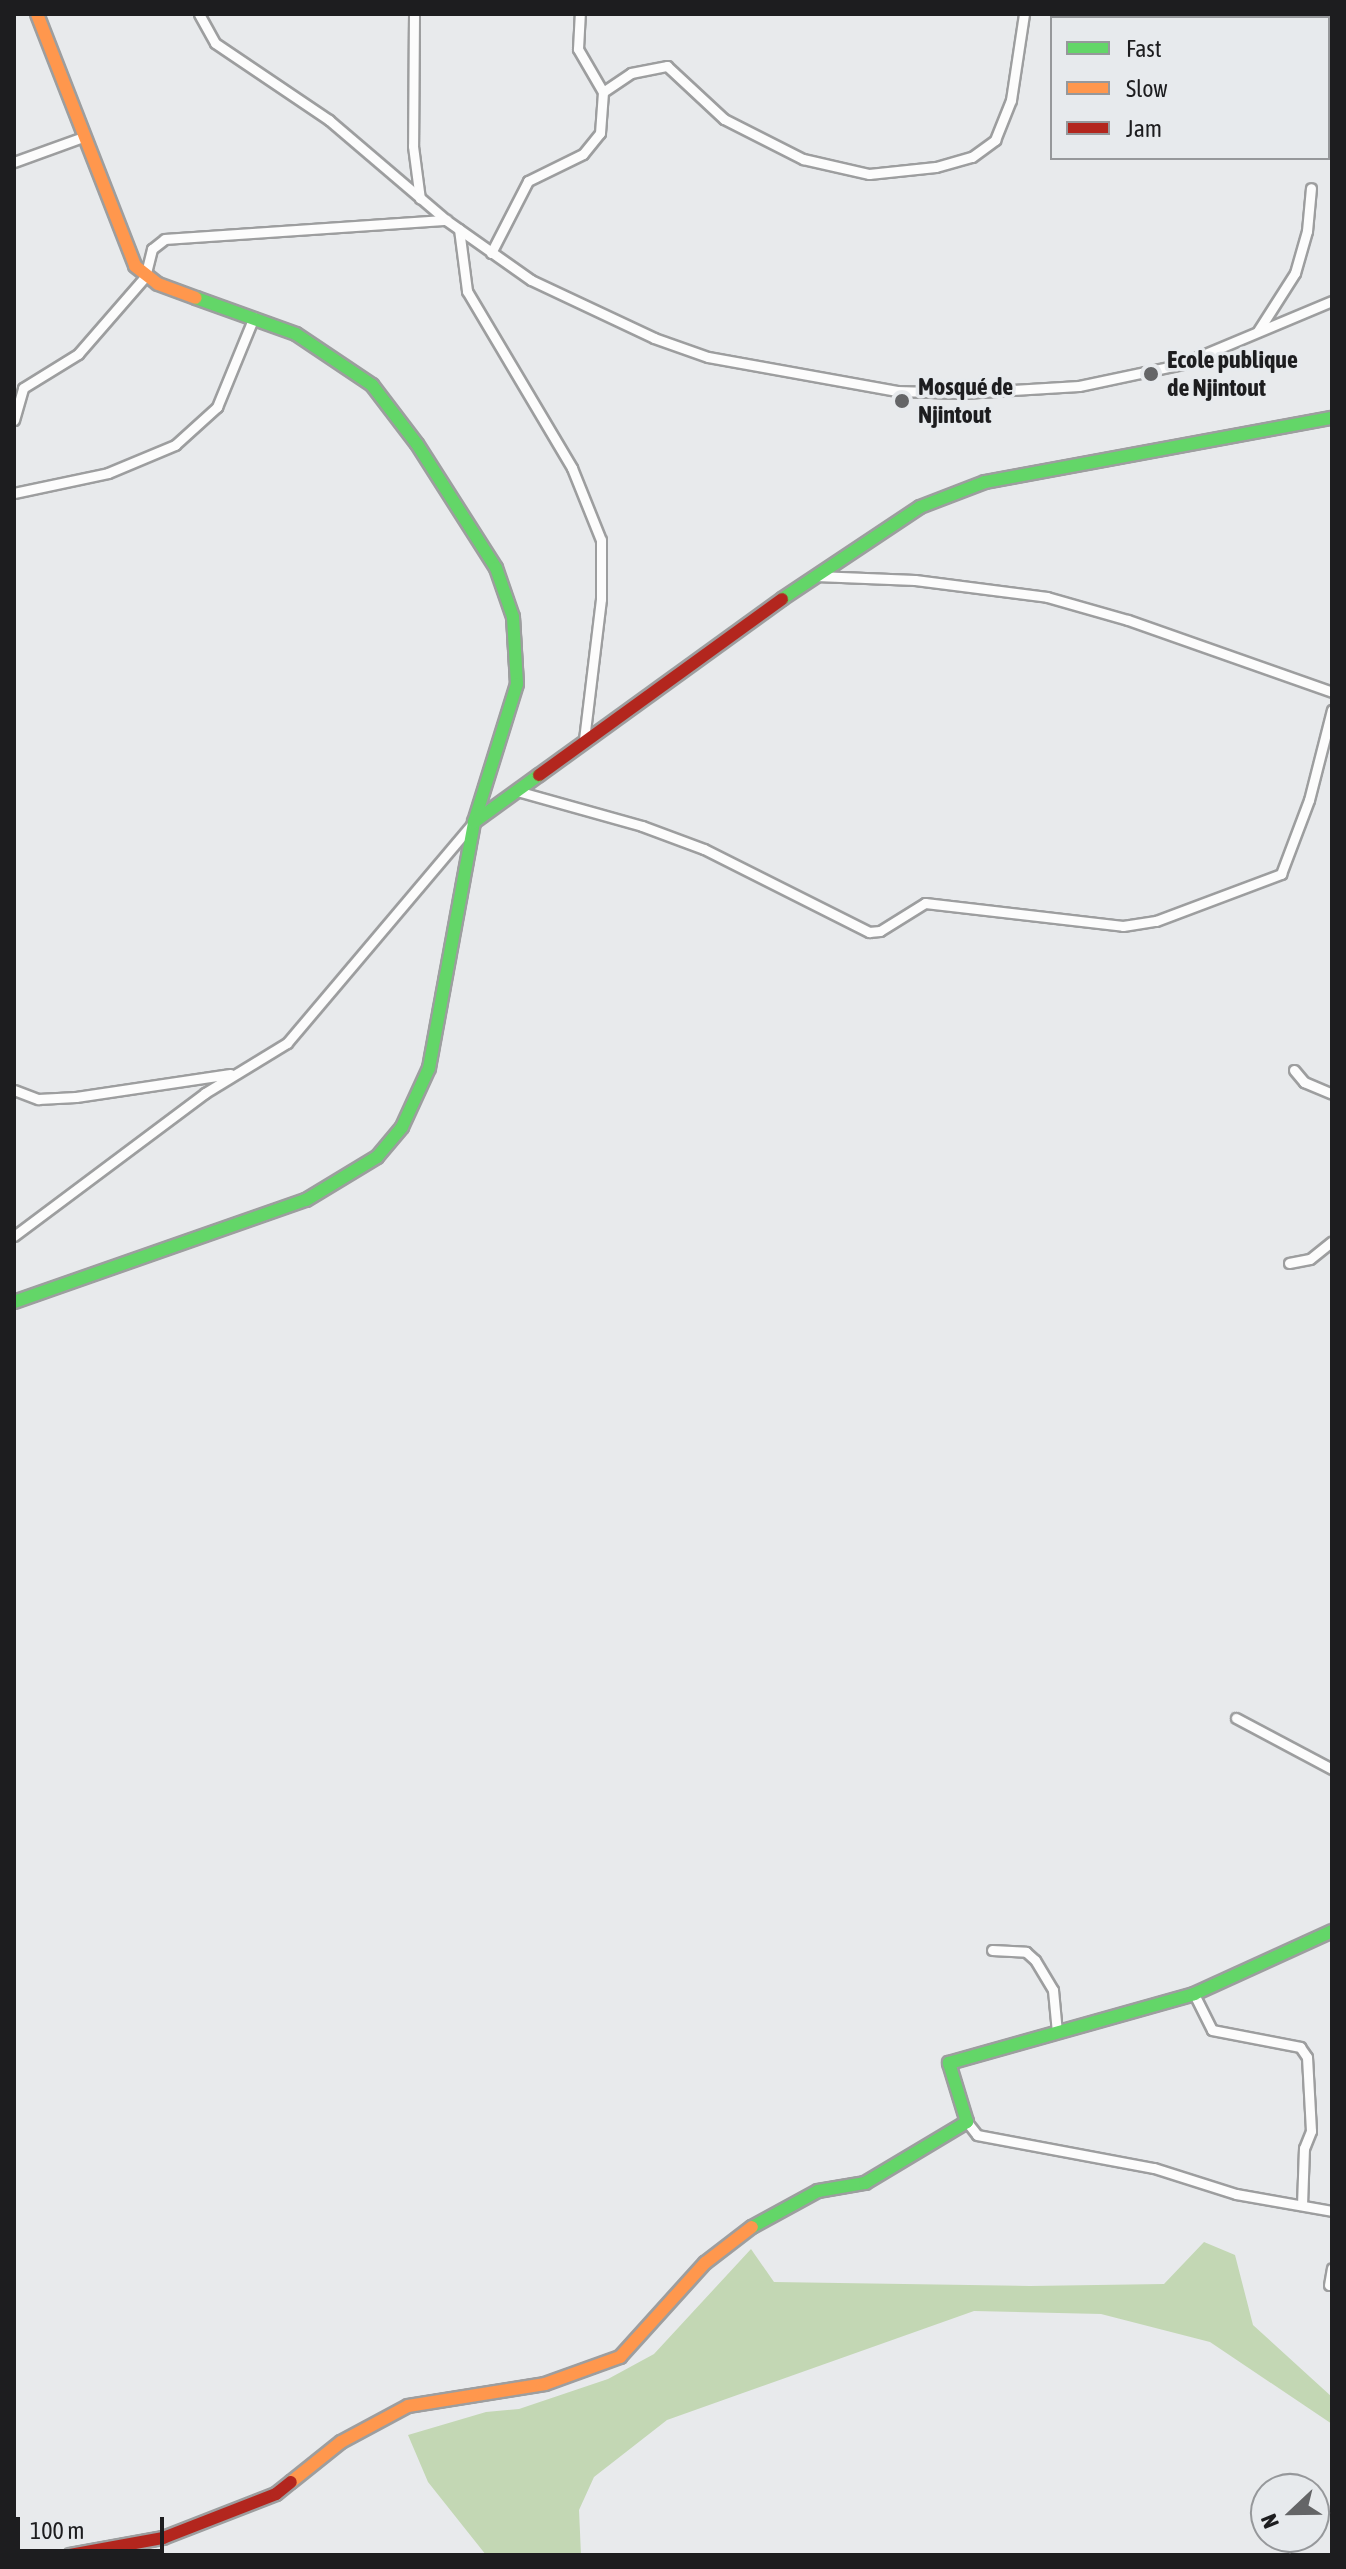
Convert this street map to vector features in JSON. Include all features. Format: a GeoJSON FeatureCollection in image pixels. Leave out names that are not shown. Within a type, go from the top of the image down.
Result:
{"type":"FeatureCollection","features":[{"type":"Feature","properties":{"kind":"main road"},"geometry":{"type":"LineString","coordinates":[[14,1302],[306,1200],[377,1157],[402,1127],[429,1068],[474,822],[517,684],[513,617],[496,568],[384,396],[336,357],[254,317],[145,277],[126,251],[37,14]]}},
{"type":"Feature","properties":{"kind":"main road"},"geometry":{"type":"LineString","coordinates":[[474,822],[584,739],[815,576],[920,507],[965,487],[1332,418]]}},
{"type":"Feature","properties":{"kind":"main road"},"geometry":{"type":"LineString","coordinates":[[70,2555],[163,2538],[276,2494],[341,2442],[408,2406],[545,2384],[620,2357],[705,2263],[760,2221],[818,2191],[865,2183],[967,2122],[949,2063],[1194,1994],[1332,1931]]}},
{"type":"Feature","properties":{"kind":"street"},"geometry":{"type":"LineString","coordinates":[[199,14],[215,43],[329,120],[420,199],[491,253],[539,284],[654,338],[708,357],[897,391],[963,393],[1120,379],[1200,358],[1332,301]]}},
{"type":"Feature","properties":{"kind":"street"},"geometry":{"type":"LineString","coordinates":[[414,14],[413,146],[420,199]]}},
{"type":"Feature","properties":{"kind":"street"},"geometry":{"type":"LineString","coordinates":[[491,253],[528,181],[593,145],[600,133],[603,92],[578,49],[580,14]]}},
{"type":"Feature","properties":{"kind":"street"},"geometry":{"type":"LineString","coordinates":[[603,92],[631,73],[667,66],[724,119],[803,159],[846,172],[924,169],[972,157],[995,140],[1011,100],[1024,14]]}},
{"type":"Feature","properties":{"kind":"street"},"geometry":{"type":"LineString","coordinates":[[14,162],[83,137]]}},
{"type":"Feature","properties":{"kind":"street"},"geometry":{"type":"LineString","coordinates":[[1258,331],[1295,273],[1307,231],[1311,188]]}},
{"type":"Feature","properties":{"kind":"street"},"geometry":{"type":"LineString","coordinates":[[14,420],[23,388],[67,365],[145,277],[152,249],[165,239],[446,220]]}},
{"type":"Feature","properties":{"kind":"street"},"geometry":{"type":"LineString","coordinates":[[459,229],[467,291],[572,468],[601,540],[601,599],[584,739]]}},
{"type":"Feature","properties":{"kind":"street"},"geometry":{"type":"LineString","coordinates":[[14,493],[108,473],[175,445],[217,407],[254,317]]}},
{"type":"Feature","properties":{"kind":"street"},"geometry":{"type":"LineString","coordinates":[[815,576],[915,580],[1047,597],[1140,624],[1332,692]]}},
{"type":"Feature","properties":{"kind":"street"},"geometry":{"type":"LineString","coordinates":[[514,790],[642,826],[704,849],[869,932],[880,931],[925,903],[1123,926],[1156,921],[1281,874],[1309,800],[1332,710]]}},
{"type":"Feature","properties":{"kind":"street"},"geometry":{"type":"LineString","coordinates":[[14,1236],[234,1073],[260,1062],[298,1031],[350,962],[474,822]]}},
{"type":"Feature","properties":{"kind":"street"},"geometry":{"type":"LineString","coordinates":[[1294,1070],[1304,1082],[1332,1094]]}},
{"type":"Feature","properties":{"kind":"street"},"geometry":{"type":"LineString","coordinates":[[14,1090],[38,1099],[76,1097],[234,1073]]}},
{"type":"Feature","properties":{"kind":"street"},"geometry":{"type":"LineString","coordinates":[[1289,1263],[1310,1259],[1332,1241]]}},
{"type":"Feature","properties":{"kind":"street"},"geometry":{"type":"LineString","coordinates":[[1236,1718],[1332,1769]]}},
{"type":"Feature","properties":{"kind":"street"},"geometry":{"type":"LineString","coordinates":[[992,1950],[1026,1952],[1035,1960],[1053,1990],[1057,2032]]}},
{"type":"Feature","properties":{"kind":"street"},"geometry":{"type":"LineString","coordinates":[[1194,1994],[1212,2030],[1300,2047],[1307,2057],[1311,2131],[1304,2148],[1302,2205]]}},
{"type":"Feature","properties":{"kind":"street"},"geometry":{"type":"LineString","coordinates":[[967,2122],[977,2135],[1154,2168],[1236,2194],[1332,2211]]}},
{"type":"Feature","properties":{"kind":"street"},"geometry":{"type":"LineString","coordinates":[[1329,2285],[1332,2268]]}},
{"type":"Feature","properties":{"kind":"green space"},"geometry":{"type":"Polygon","coordinates":[[[1204,2242],[1235,2255],[1253,2325],[1332,2397],[1332,2424],[1210,2342],[1101,2314],[974,2311],[667,2420],[594,2477],[579,2510],[581,2555],[486,2555],[428,2482],[408,2435],[486,2412],[519,2409],[608,2379],[654,2354],[751,2249],[774,2282],[1030,2286],[1164,2284],[1204,2242]]]}},
{"type":"Feature","properties":{"kind":"traffic: fast"},"geometry":{"type":"LineString","coordinates":[[196,298],[296,334],[372,385],[417,444],[496,568],[513,617],[517,684],[474,822]]}},
{"type":"Feature","properties":{"kind":"traffic: fast"},"geometry":{"type":"LineString","coordinates":[[782,599],[920,507],[985,482],[1332,418]]}},
{"type":"Feature","properties":{"kind":"traffic: fast"},"geometry":{"type":"LineString","coordinates":[[14,1302],[306,1200],[377,1157],[402,1127],[429,1068],[474,822],[539,775]]}},
{"type":"Feature","properties":{"kind":"traffic: fast"},"geometry":{"type":"LineString","coordinates":[[752,2227],[818,2191],[865,2183],[967,2122],[949,2063],[1194,1994],[1332,1931]]}},
{"type":"Feature","properties":{"kind":"traffic: slow"},"geometry":{"type":"LineString","coordinates":[[37,14],[135,266],[158,284],[196,298]]}},
{"type":"Feature","properties":{"kind":"traffic: slow"},"geometry":{"type":"LineString","coordinates":[[291,2482],[341,2442],[408,2406],[545,2384],[620,2357],[705,2263],[752,2227]]}},
{"type":"Feature","properties":{"kind":"traffic: jam"},"geometry":{"type":"LineString","coordinates":[[539,775],[782,599]]}},
{"type":"Feature","properties":{"kind":"traffic: jam"},"geometry":{"type":"LineString","coordinates":[[70,2555],[163,2538],[276,2494],[291,2482]]}},
{"type":"Feature","properties":{"kind":"place","name":"Ecole publique de Njintout"},"geometry":{"type":"Point","coordinates":[1151,374]}},
{"type":"Feature","properties":{"kind":"place","name":"Mosqué de Njintout"},"geometry":{"type":"Point","coordinates":[902,401]}}]}
